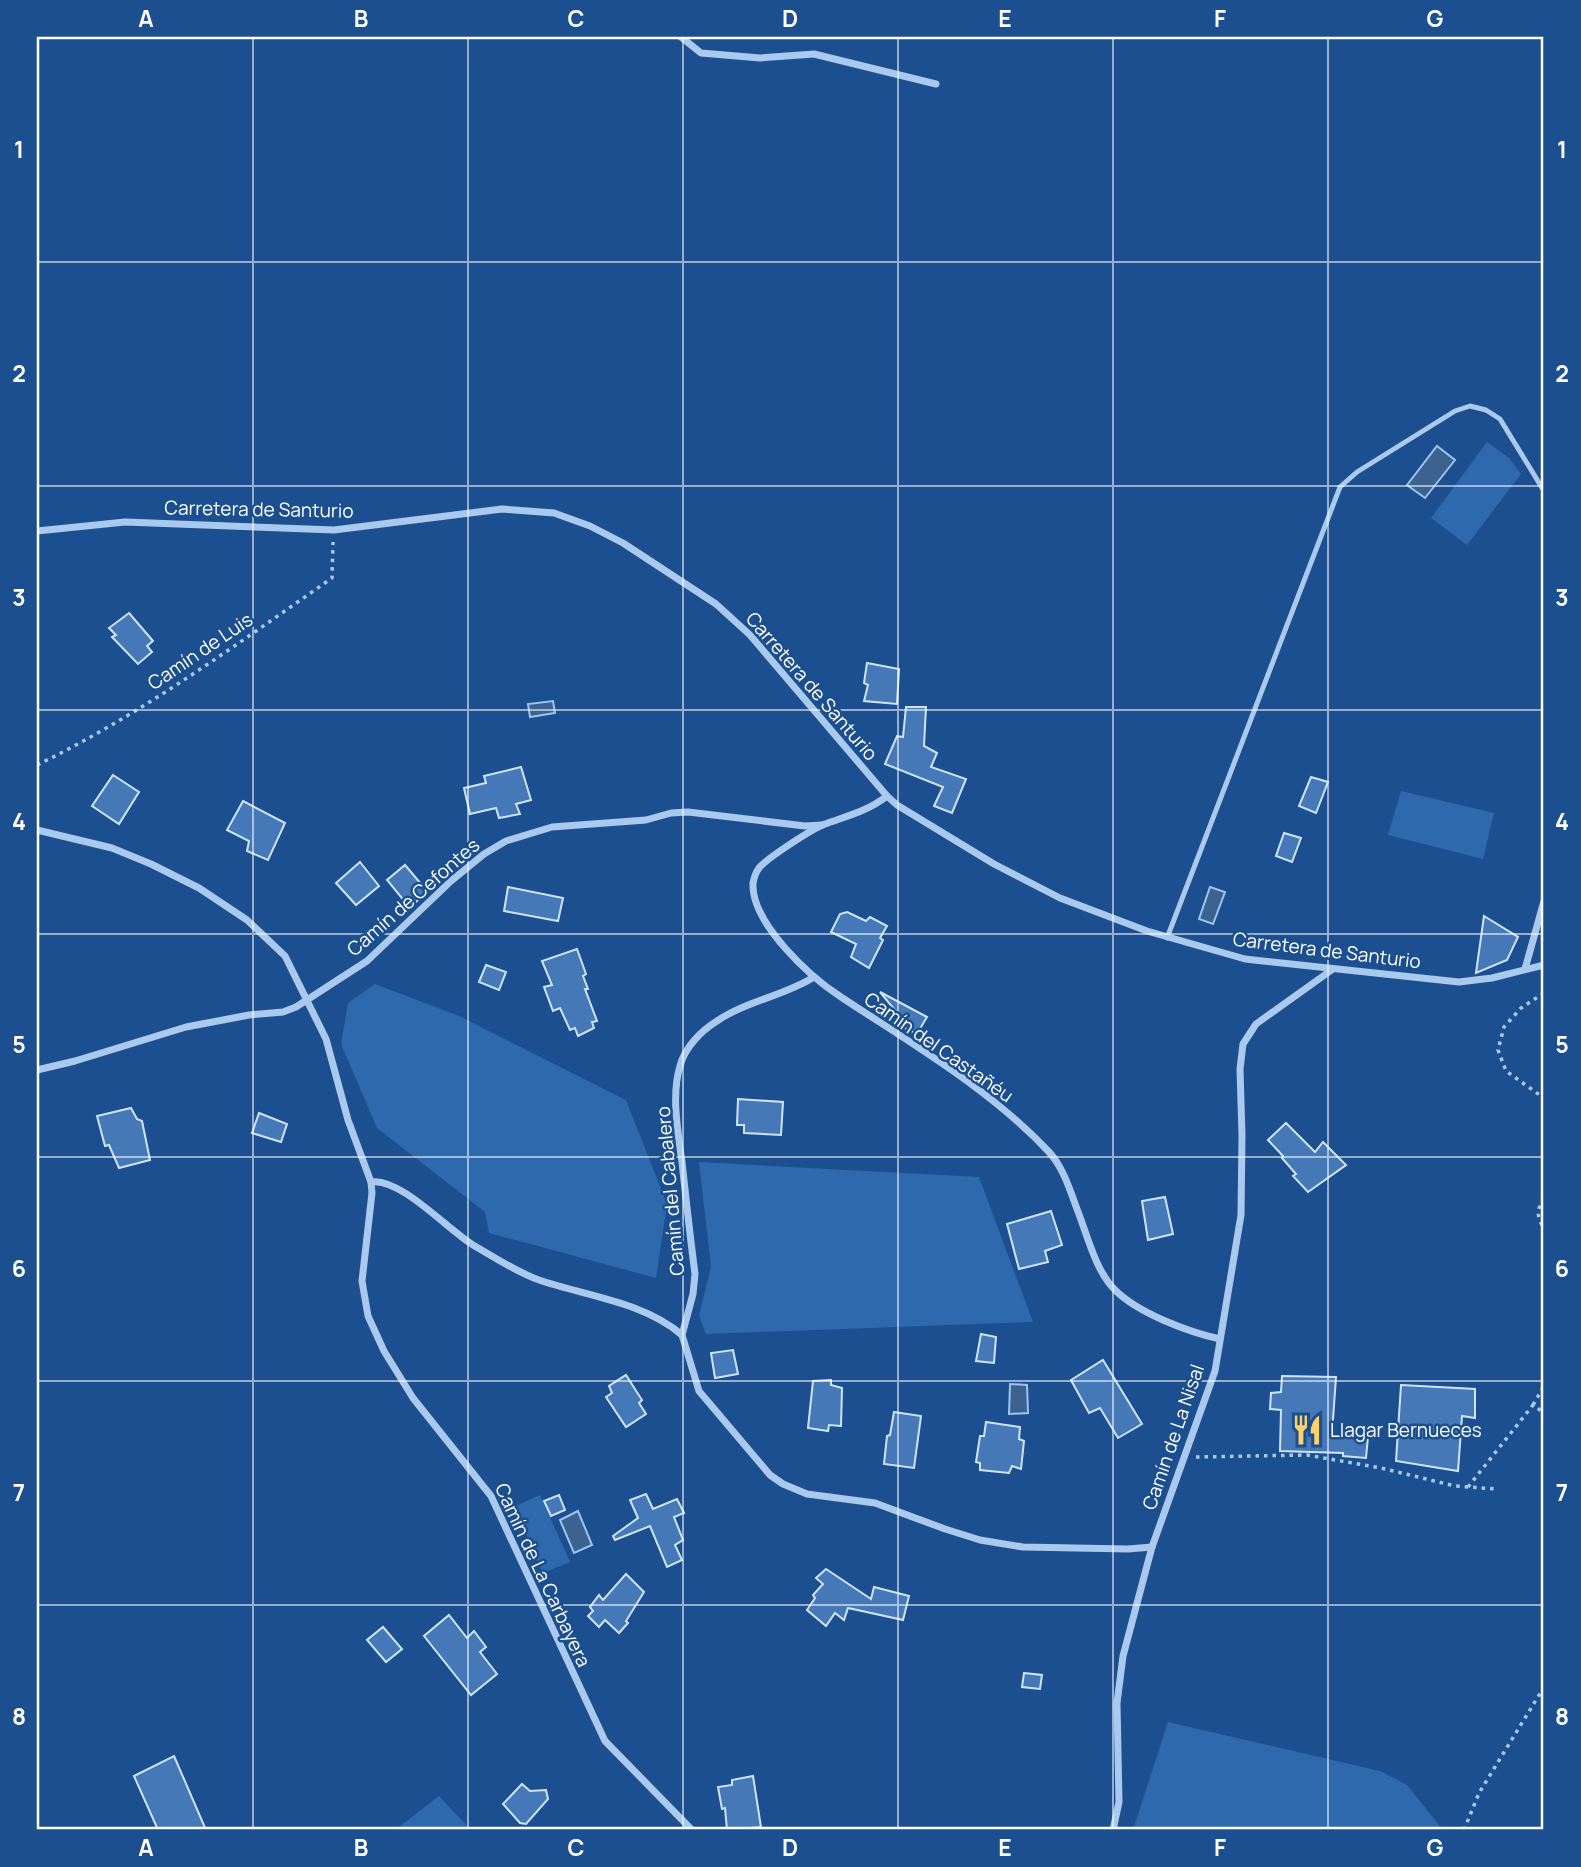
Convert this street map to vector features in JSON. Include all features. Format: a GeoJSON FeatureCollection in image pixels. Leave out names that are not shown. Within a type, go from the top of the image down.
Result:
{"type":"FeatureCollection","features":[{"type":"Feature","properties":{"kind":"street"},"geometry":{"type":"LineString","coordinates":[[681,37],[701,53],[760,58],[814,54],[936,84]]}},
{"type":"Feature","properties":{"kind":"street","name":"Carretera de Santurio"},"geometry":{"type":"LineString","coordinates":[[37,531],[125,522],[334,530],[502,509],[554,513],[590,526],[624,543],[716,604],[750,635],[897,805],[994,864],[1060,898],[1167,938],[1245,959],[1459,982],[1492,978],[1544,965]]}},
{"type":"Feature","properties":{"kind":"street","name":"Camín del Castañéu"},"geometry":{"type":"LineString","coordinates":[[887,796],[873,807],[822,825],[757,870],[753,882],[755,899],[768,926],[814,977],[963,1078],[1052,1154],[1062,1172],[1102,1271],[1114,1289],[1135,1304],[1165,1319],[1198,1334],[1220,1339]]}},
{"type":"Feature","properties":{"kind":"street","name":"Camín de Cefontes"},"geometry":{"type":"LineString","coordinates":[[37,1070],[186,1027],[249,1015],[283,1012],[308,1000],[367,961],[451,881],[484,855],[506,841],[531,832],[577,824],[646,820],[671,813],[688,812],[805,826],[822,825]]}},
{"type":"Feature","properties":{"kind":"street","name":"Camín de La Carbayera"},"geometry":{"type":"LineString","coordinates":[[37,830],[112,848],[199,888],[247,920],[285,956],[326,1039],[348,1121],[371,1182],[362,1281],[368,1316],[384,1351],[413,1398],[491,1496],[604,1741],[692,1830]]}},
{"type":"Feature","properties":{"kind":"street"},"geometry":{"type":"LineString","coordinates":[[1525,969],[1544,901]]}},
{"type":"Feature","properties":{"kind":"street","name":"Camín de La Nisal"},"geometry":{"type":"LineString","coordinates":[[1113,1830],[1119,1802],[1118,1691],[1123,1656],[1152,1547],[1215,1371],[1241,1215],[1240,1069],[1243,1044],[1256,1024],[1334,968]]}},
{"type":"Feature","properties":{"kind":"street","name":"Camín del Cabalero"},"geometry":{"type":"LineString","coordinates":[[682,1335],[693,1294],[695,1274],[678,1126],[676,1092],[680,1066],[687,1050],[699,1034],[718,1020],[814,977]]}},
{"type":"Feature","properties":{"kind":"street"},"geometry":{"type":"LineString","coordinates":[[371,1182],[378,1180],[408,1194],[469,1242],[519,1271],[536,1279],[648,1313],[667,1322],[682,1335],[699,1391],[706,1402],[771,1475],[797,1491],[876,1503],[968,1536],[1023,1547],[1152,1547]]}},
{"type":"Feature","properties":{"kind":"lane"},"geometry":{"type":"LineString","coordinates":[[1167,938],[1340,487],[1368,465],[1455,411],[1470,406],[1486,410],[1500,419],[1544,491]]}},
{"type":"Feature","properties":{"kind":"path","name":"Camín de Luis"},"geometry":{"type":"LineString","coordinates":[[37,765],[91,737],[200,670],[332,578],[334,530]]}},
{"type":"Feature","properties":{"kind":"path"},"geometry":{"type":"LineString","coordinates":[[1544,993],[1521,1007],[1504,1027],[1498,1050],[1506,1071],[1544,1097]]}},
{"type":"Feature","properties":{"kind":"path"},"geometry":{"type":"LineString","coordinates":[[1544,1198],[1538,1208],[1539,1221],[1544,1228]]}},
{"type":"Feature","properties":{"kind":"path"},"geometry":{"type":"LineString","coordinates":[[1468,1487],[1534,1405],[1544,1386]]}},
{"type":"Feature","properties":{"kind":"path"},"geometry":{"type":"LineString","coordinates":[[1534,1405],[1544,1413]]}},
{"type":"Feature","properties":{"kind":"path"},"geometry":{"type":"LineString","coordinates":[[1184,1457],[1307,1455],[1468,1487],[1497,1489]]}},
{"type":"Feature","properties":{"kind":"path"},"geometry":{"type":"LineString","coordinates":[[1464,1830],[1479,1793],[1544,1687]]}},
{"type":"Feature","properties":{"kind":"shaded area"},"geometry":{"type":"Polygon","coordinates":[[[1487,442],[1509,458],[1521,474],[1467,545],[1431,518],[1487,442]]]}},
{"type":"Feature","properties":{"kind":"shaded area"},"geometry":{"type":"Polygon","coordinates":[[[1437,446],[1455,460],[1425,498],[1407,485],[1437,446]]]}},
{"type":"Feature","properties":{"kind":"shaded area"},"geometry":{"type":"Polygon","coordinates":[[[553,701],[555,713],[530,717],[528,704],[553,701]]]}},
{"type":"Feature","properties":{"kind":"shaded area"},"geometry":{"type":"Polygon","coordinates":[[[1401,791],[1494,813],[1483,859],[1388,835],[1401,791]]]}},
{"type":"Feature","properties":{"kind":"shaded area"},"geometry":{"type":"Polygon","coordinates":[[[1210,887],[1225,892],[1213,924],[1199,919],[1210,887]]]}},
{"type":"Feature","properties":{"kind":"shaded area"},"geometry":{"type":"Polygon","coordinates":[[[375,984],[459,1016],[626,1100],[667,1204],[656,1278],[489,1233],[485,1212],[377,1128],[341,1044],[348,1003],[375,984]]]}},
{"type":"Feature","properties":{"kind":"shaded area"},"geometry":{"type":"Polygon","coordinates":[[[699,1162],[979,1177],[1033,1322],[706,1334],[699,1315],[711,1267],[699,1162]]]}},
{"type":"Feature","properties":{"kind":"shaded area"},"geometry":{"type":"Polygon","coordinates":[[[1010,1384],[1027,1385],[1028,1413],[1009,1414],[1010,1384]]]}},
{"type":"Feature","properties":{"kind":"shaded area"},"geometry":{"type":"Polygon","coordinates":[[[540,1495],[570,1562],[543,1573],[514,1507],[540,1495]]]}},
{"type":"Feature","properties":{"kind":"shaded area"},"geometry":{"type":"Polygon","coordinates":[[[578,1511],[592,1545],[574,1553],[560,1520],[578,1511]]]}},
{"type":"Feature","properties":{"kind":"shaded area"},"geometry":{"type":"Polygon","coordinates":[[[1168,1722],[1380,1771],[1407,1785],[1443,1830],[1133,1830],[1168,1722]]]}},
{"type":"Feature","properties":{"kind":"shaded area"},"geometry":{"type":"Polygon","coordinates":[[[439,1796],[471,1830],[395,1830],[439,1796]]]}},
{"type":"Feature","properties":{"kind":"building"},"geometry":{"type":"Polygon","coordinates":[[[129,613],[153,641],[147,646],[152,652],[138,664],[112,637],[116,635],[109,628],[129,613]]]}},
{"type":"Feature","properties":{"kind":"building"},"geometry":{"type":"Polygon","coordinates":[[[867,663],[899,669],[897,704],[864,701],[868,685],[864,683],[867,663]]]}},
{"type":"Feature","properties":{"kind":"building"},"geometry":{"type":"Polygon","coordinates":[[[906,707],[926,707],[924,746],[937,753],[931,767],[966,779],[952,813],[934,806],[943,787],[885,764],[897,736],[903,737],[906,707]]]}},
{"type":"Feature","properties":{"kind":"building"},"geometry":{"type":"Polygon","coordinates":[[[521,767],[531,800],[516,804],[520,814],[499,818],[496,808],[470,814],[464,788],[486,783],[484,776],[521,767]]]}},
{"type":"Feature","properties":{"kind":"building"},"geometry":{"type":"Polygon","coordinates":[[[113,775],[139,792],[119,824],[92,806],[113,775]]]}},
{"type":"Feature","properties":{"kind":"building"},"geometry":{"type":"Polygon","coordinates":[[[1311,777],[1328,782],[1316,813],[1299,806],[1311,777]]]}},
{"type":"Feature","properties":{"kind":"building"},"geometry":{"type":"Polygon","coordinates":[[[243,801],[285,823],[268,860],[247,851],[249,841],[227,830],[243,801]]]}},
{"type":"Feature","properties":{"kind":"building"},"geometry":{"type":"Polygon","coordinates":[[[1284,833],[1301,838],[1292,862],[1276,856],[1284,833]]]}},
{"type":"Feature","properties":{"kind":"building"},"geometry":{"type":"Polygon","coordinates":[[[360,862],[379,886],[356,905],[336,883],[360,862]]]}},
{"type":"Feature","properties":{"kind":"building"},"geometry":{"type":"Polygon","coordinates":[[[405,865],[427,891],[410,908],[387,880],[405,865]]]}},
{"type":"Feature","properties":{"kind":"building"},"geometry":{"type":"Polygon","coordinates":[[[508,887],[563,898],[558,921],[504,911],[508,887]]]}},
{"type":"Feature","properties":{"kind":"building"},"geometry":{"type":"Polygon","coordinates":[[[847,912],[866,921],[870,917],[887,926],[869,968],[851,957],[856,944],[831,932],[840,914],[847,912]]]}},
{"type":"Feature","properties":{"kind":"building"},"geometry":{"type":"Polygon","coordinates":[[[1484,916],[1518,937],[1507,960],[1476,973],[1484,916]]]}},
{"type":"Feature","properties":{"kind":"building"},"geometry":{"type":"Polygon","coordinates":[[[577,949],[586,974],[583,976],[588,989],[585,989],[597,1021],[592,1022],[594,1028],[578,1036],[575,1028],[570,1030],[560,1008],[553,1011],[544,987],[552,985],[542,961],[577,949]]]}},
{"type":"Feature","properties":{"kind":"building"},"geometry":{"type":"Polygon","coordinates":[[[486,965],[506,972],[499,990],[479,982],[486,965]]]}},
{"type":"Feature","properties":{"kind":"building"},"geometry":{"type":"Polygon","coordinates":[[[880,992],[927,1017],[917,1034],[900,1026],[903,1020],[880,992]]]}},
{"type":"Feature","properties":{"kind":"building"},"geometry":{"type":"Polygon","coordinates":[[[738,1099],[783,1102],[781,1135],[744,1133],[744,1125],[737,1125],[738,1099]]]}},
{"type":"Feature","properties":{"kind":"building"},"geometry":{"type":"Polygon","coordinates":[[[131,1108],[137,1119],[142,1121],[150,1160],[119,1168],[109,1145],[105,1146],[97,1116],[131,1108]]]}},
{"type":"Feature","properties":{"kind":"building"},"geometry":{"type":"Polygon","coordinates":[[[259,1113],[287,1124],[281,1142],[252,1133],[259,1113]]]}},
{"type":"Feature","properties":{"kind":"building"},"geometry":{"type":"Polygon","coordinates":[[[1286,1123],[1315,1152],[1323,1142],[1346,1165],[1308,1192],[1293,1176],[1296,1174],[1283,1156],[1268,1140],[1286,1123]]]}},
{"type":"Feature","properties":{"kind":"building"},"geometry":{"type":"Polygon","coordinates":[[[1165,1197],[1173,1234],[1148,1240],[1142,1201],[1165,1197]]]}},
{"type":"Feature","properties":{"kind":"building"},"geometry":{"type":"Polygon","coordinates":[[[1051,1211],[1062,1245],[1045,1251],[1048,1262],[1019,1269],[1007,1224],[1051,1211]]]}},
{"type":"Feature","properties":{"kind":"building"},"geometry":{"type":"Polygon","coordinates":[[[981,1334],[996,1337],[994,1363],[976,1361],[981,1334]]]}},
{"type":"Feature","properties":{"kind":"building"},"geometry":{"type":"Polygon","coordinates":[[[733,1350],[738,1374],[715,1378],[711,1353],[733,1350]]]}},
{"type":"Feature","properties":{"kind":"building"},"geometry":{"type":"Polygon","coordinates":[[[1103,1360],[1142,1424],[1118,1438],[1100,1408],[1089,1413],[1071,1380],[1103,1360]]]}},
{"type":"Feature","properties":{"kind":"building"},"geometry":{"type":"Polygon","coordinates":[[[626,1375],[642,1400],[639,1403],[646,1414],[626,1427],[606,1397],[612,1393],[609,1386],[626,1375]]]}},
{"type":"Feature","properties":{"kind":"building","name":"Llagar Bernueces"},"geometry":{"type":"Polygon","coordinates":[[[1282,1376],[1336,1377],[1332,1434],[1368,1437],[1366,1458],[1343,1456],[1343,1453],[1280,1451],[1281,1410],[1270,1409],[1271,1393],[1281,1392],[1282,1376]]]}},
{"type":"Feature","properties":{"kind":"building"},"geometry":{"type":"Polygon","coordinates":[[[831,1380],[831,1385],[842,1388],[841,1426],[829,1425],[828,1431],[808,1428],[813,1381],[831,1380]]]}},
{"type":"Feature","properties":{"kind":"building"},"geometry":{"type":"Polygon","coordinates":[[[1401,1385],[1475,1389],[1475,1418],[1462,1416],[1458,1471],[1396,1461],[1401,1385]]]}},
{"type":"Feature","properties":{"kind":"building"},"geometry":{"type":"Polygon","coordinates":[[[894,1412],[921,1416],[914,1468],[884,1464],[887,1436],[890,1435],[894,1412]]]}},
{"type":"Feature","properties":{"kind":"building"},"geometry":{"type":"Polygon","coordinates":[[[986,1422],[1020,1427],[1019,1439],[1024,1441],[1021,1469],[1012,1466],[1009,1473],[980,1470],[980,1463],[976,1462],[980,1436],[984,1436],[986,1422]]]}},
{"type":"Feature","properties":{"kind":"building"},"geometry":{"type":"Polygon","coordinates":[[[646,1494],[653,1509],[677,1499],[684,1513],[674,1517],[683,1540],[675,1545],[682,1560],[667,1567],[650,1526],[615,1540],[613,1536],[638,1518],[630,1500],[646,1494]]]}},
{"type":"Feature","properties":{"kind":"building"},"geometry":{"type":"Polygon","coordinates":[[[559,1495],[565,1510],[551,1516],[544,1501],[559,1495]]]}},
{"type":"Feature","properties":{"kind":"building"},"geometry":{"type":"Polygon","coordinates":[[[826,1569],[871,1599],[874,1587],[909,1596],[903,1620],[848,1608],[844,1620],[835,1613],[826,1626],[807,1610],[815,1598],[813,1595],[823,1584],[816,1578],[826,1569]]]}},
{"type":"Feature","properties":{"kind":"building"},"geometry":{"type":"Polygon","coordinates":[[[626,1574],[644,1592],[626,1621],[628,1623],[619,1633],[605,1620],[599,1627],[588,1616],[593,1611],[590,1607],[599,1595],[603,1600],[626,1574]]]}},
{"type":"Feature","properties":{"kind":"building"},"geometry":{"type":"Polygon","coordinates":[[[449,1615],[467,1638],[474,1631],[486,1647],[480,1652],[497,1674],[471,1695],[424,1636],[449,1615]]]}},
{"type":"Feature","properties":{"kind":"building"},"geometry":{"type":"Polygon","coordinates":[[[383,1627],[402,1649],[386,1662],[367,1640],[383,1627]]]}},
{"type":"Feature","properties":{"kind":"building"},"geometry":{"type":"Polygon","coordinates":[[[1024,1673],[1042,1675],[1040,1689],[1022,1687],[1024,1673]]]}},
{"type":"Feature","properties":{"kind":"building"},"geometry":{"type":"Polygon","coordinates":[[[174,1756],[206,1830],[158,1830],[134,1776],[174,1756]]]}},
{"type":"Feature","properties":{"kind":"building"},"geometry":{"type":"Polygon","coordinates":[[[753,1776],[761,1827],[727,1830],[725,1808],[722,1809],[718,1787],[732,1785],[732,1780],[753,1776]]]}},
{"type":"Feature","properties":{"kind":"building"},"geometry":{"type":"Polygon","coordinates":[[[522,1784],[530,1791],[546,1790],[548,1799],[526,1824],[520,1823],[503,1804],[522,1784]]]}},
{"type":"Feature","properties":{"kind":"place","name":"Llagar Bernueces"},"geometry":{"type":"Point","coordinates":[1307,1430]}}]}
